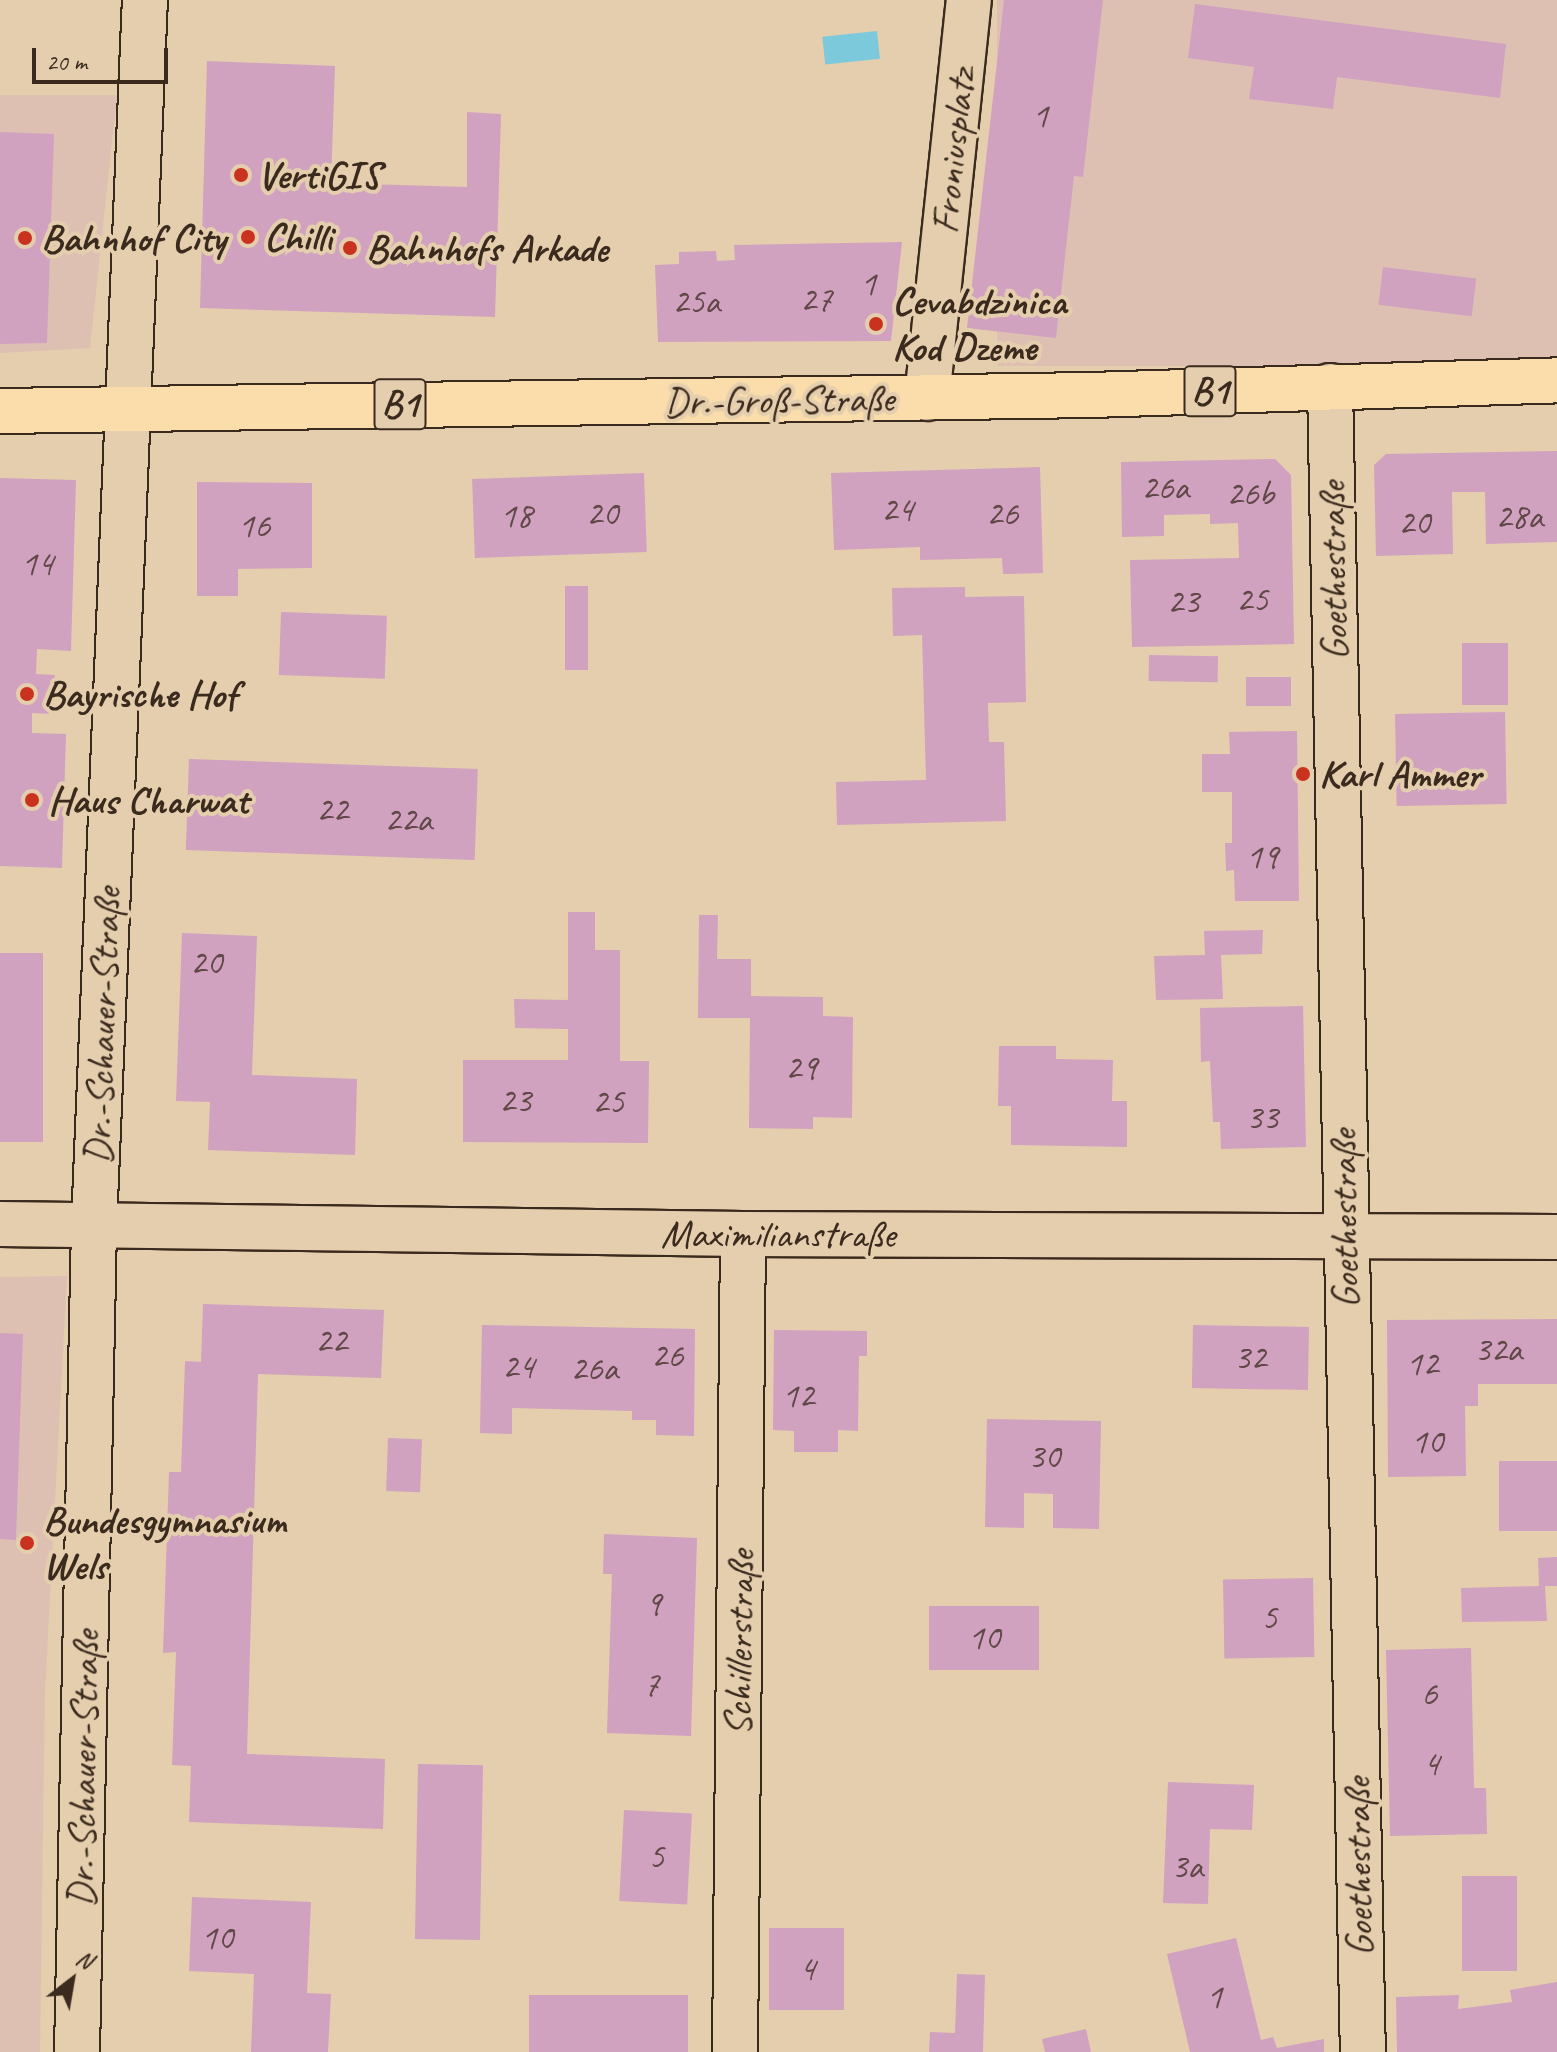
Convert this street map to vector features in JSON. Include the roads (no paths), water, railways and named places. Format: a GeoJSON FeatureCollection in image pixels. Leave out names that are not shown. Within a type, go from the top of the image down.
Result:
{"type":"FeatureCollection","features":[{"type":"Feature","properties":{"kind":"main road","name":"Dr.-Groß-Straße"},"geometry":{"type":"LineString","coordinates":[[0,411],[927,398],[1557,380]]}},
{"type":"Feature","properties":{"kind":"street","name":"Dr.-Schauer-Straße"},"geometry":{"type":"LineString","coordinates":[[77,2052],[94,1225],[125,408],[145,0]]}},
{"type":"Feature","properties":{"kind":"street","name":"Froniusplatz"},"geometry":{"type":"LineString","coordinates":[[927,398],[969,0]]}},
{"type":"Feature","properties":{"kind":"street","name":"Goethestraße"},"geometry":{"type":"LineString","coordinates":[[1330,386],[1344,1237],[1363,2052]]}},
{"type":"Feature","properties":{"kind":"street","name":"Maximilianstraße"},"geometry":{"type":"LineString","coordinates":[[0,1224],[743,1234],[1557,1237]]}},
{"type":"Feature","properties":{"kind":"street","name":"Schillerstraße"},"geometry":{"type":"LineString","coordinates":[[735,2052],[743,1234]]}},
{"type":"Feature","properties":{"kind":"water"},"geometry":{"type":"Polygon","coordinates":[[[877,31],[880,59],[825,65],[822,37],[877,31]]]}},
{"type":"Feature","properties":{"kind":"place","name":"VertiGIS"},"geometry":{"type":"Point","coordinates":[241,175]}},
{"type":"Feature","properties":{"kind":"place","name":"Chilli"},"geometry":{"type":"Point","coordinates":[248,237]}},
{"type":"Feature","properties":{"kind":"place","name":"Bahnhof City"},"geometry":{"type":"Point","coordinates":[25,238]}},
{"type":"Feature","properties":{"kind":"place","name":"Bahnhofs Arkade"},"geometry":{"type":"Point","coordinates":[350,248]}},
{"type":"Feature","properties":{"kind":"place","name":"Cevabdzinica Kod Dzeme"},"geometry":{"type":"Point","coordinates":[876,324]}},
{"type":"Feature","properties":{"kind":"place","name":"Bayrische Hof"},"geometry":{"type":"Point","coordinates":[27,694]}},
{"type":"Feature","properties":{"kind":"place","name":"Karl Ammer"},"geometry":{"type":"Point","coordinates":[1303,774]}},
{"type":"Feature","properties":{"kind":"place","name":"Haus Charwat"},"geometry":{"type":"Point","coordinates":[32,800]}},
{"type":"Feature","properties":{"kind":"place","name":"Bundesgymnasium Wels"},"geometry":{"type":"Point","coordinates":[27,1543]}}]}
